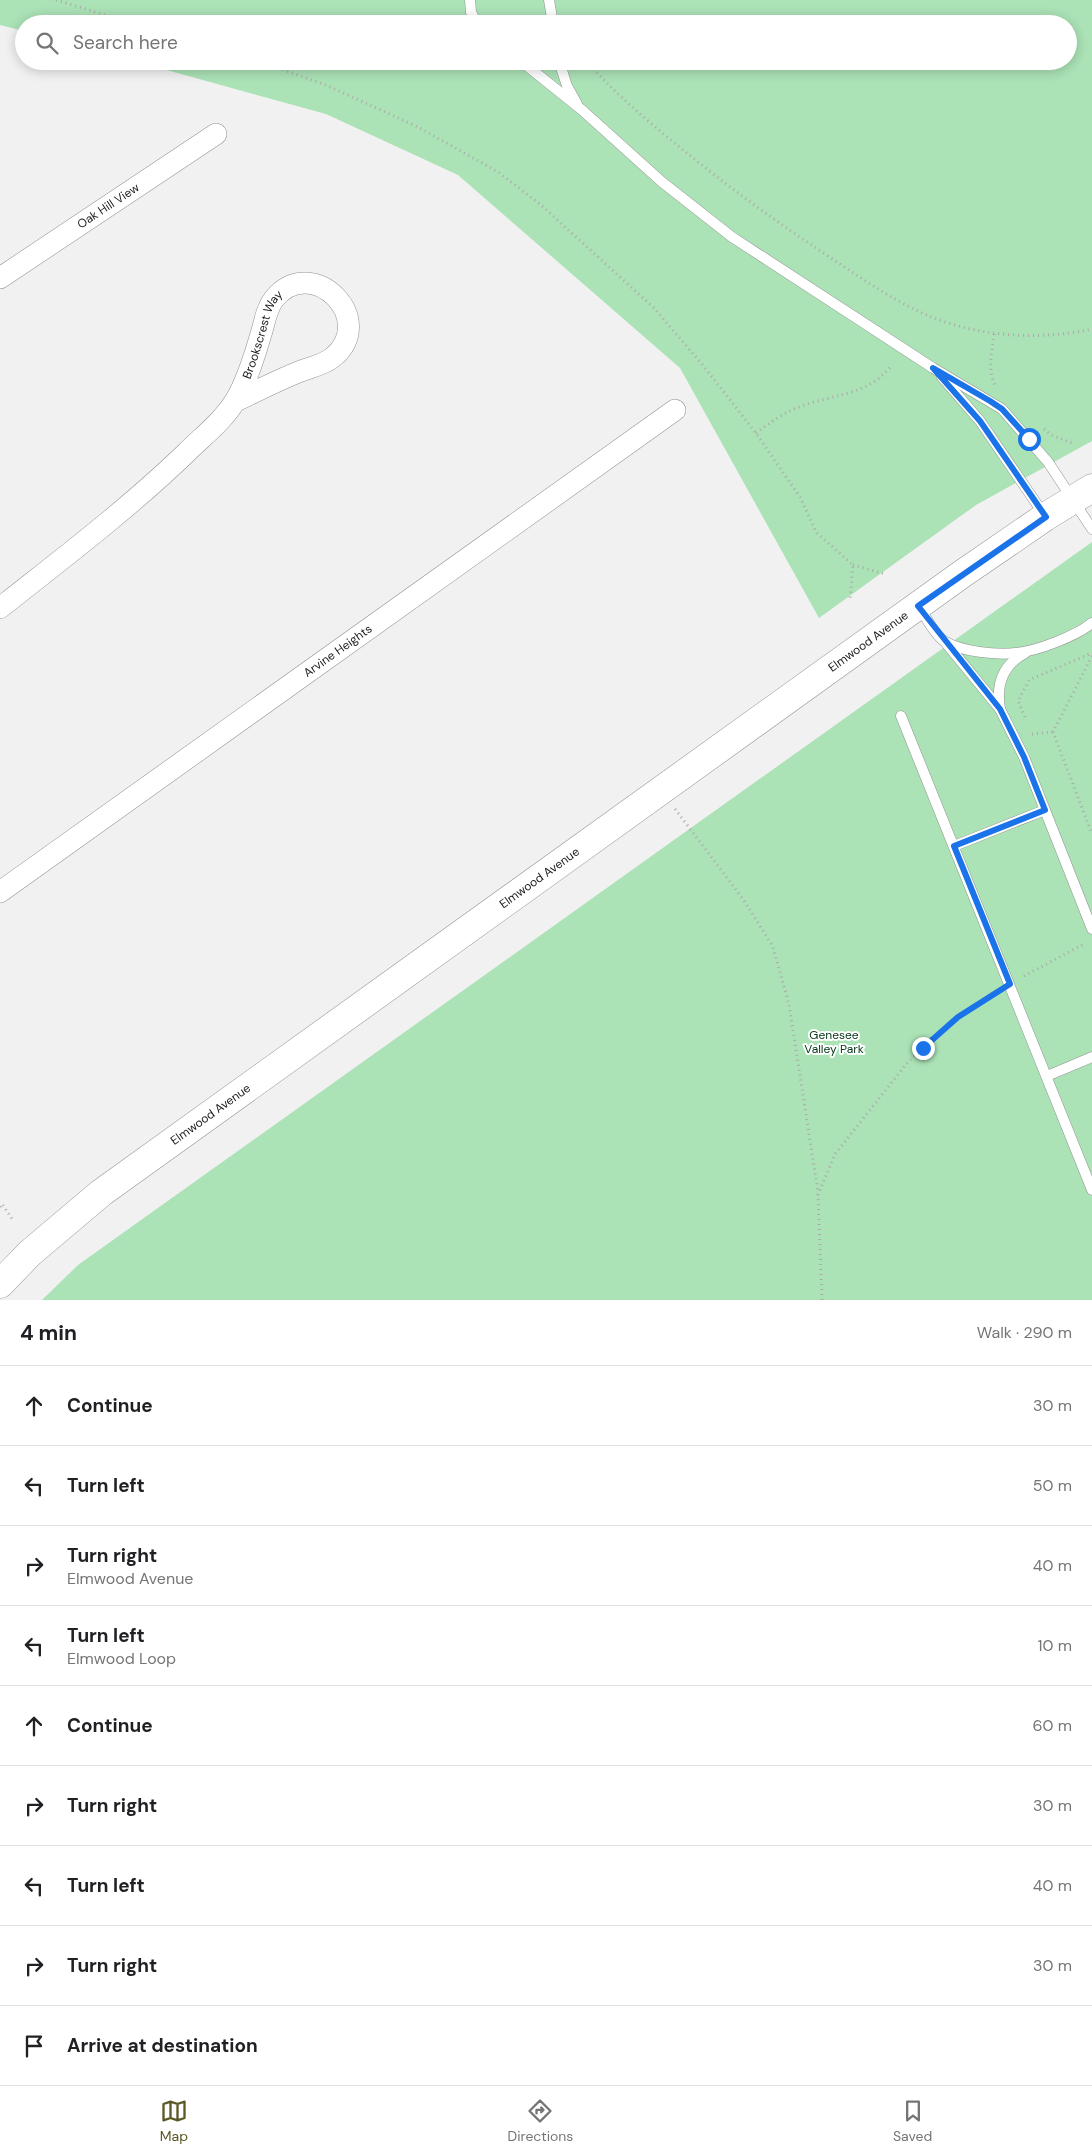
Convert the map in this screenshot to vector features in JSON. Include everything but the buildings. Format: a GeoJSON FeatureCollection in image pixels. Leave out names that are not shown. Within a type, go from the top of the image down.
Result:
{"type":"FeatureCollection","features":[{"type":"Feature","properties":{"kind":"main road","name":"Elmwood Avenue"},"geometry":{"type":"LineString","coordinates":[[0,1284],[30,1252],[101,1193],[918,606],[1082,494]]}},
{"type":"Feature","properties":{"kind":"street","name":"Oak Hill View"},"geometry":{"type":"LineString","coordinates":[[0,278],[216,134]]}},
{"type":"Feature","properties":{"kind":"street","name":"Brookscrest Way"},"geometry":{"type":"LineString","coordinates":[[0,608],[148,488],[211,428],[236,401],[284,378],[326,362],[337,354],[344,343],[348,324],[345,310],[333,293],[320,286],[306,284],[285,290],[274,299],[267,311],[255,352],[236,401]]}},
{"type":"Feature","properties":{"kind":"street","name":"Arvine Heights"},"geometry":{"type":"LineString","coordinates":[[0,892],[674,410]]}},
{"type":"Feature","properties":{"kind":"lane"},"geometry":{"type":"LineString","coordinates":[[549,0],[552,15]]}},
{"type":"Feature","properties":{"kind":"lane"},"geometry":{"type":"LineString","coordinates":[[467,2],[473,15]]}},
{"type":"Feature","properties":{"kind":"lane"},"geometry":{"type":"LineString","coordinates":[[532,70],[582,110],[655,176],[732,237],[933,368],[1002,409],[1048,462],[1082,494],[1092,529]]}},
{"type":"Feature","properties":{"kind":"lane"},"geometry":{"type":"LineString","coordinates":[[562,70],[567,86],[582,110]]}},
{"type":"Feature","properties":{"kind":"lane"},"geometry":{"type":"LineString","coordinates":[[933,368],[980,421],[1046,517]]}},
{"type":"Feature","properties":{"kind":"lane"},"geometry":{"type":"LineString","coordinates":[[918,606],[1000,709],[1024,757],[1092,929]]}},
{"type":"Feature","properties":{"kind":"lane"},"geometry":{"type":"LineString","coordinates":[[1000,709],[999,690],[1003,672],[1015,659],[1031,650],[1076,633],[1092,623]]}},
{"type":"Feature","properties":{"kind":"lane"},"geometry":{"type":"LineString","coordinates":[[944,640],[966,648],[1000,653],[1031,650]]}},
{"type":"Feature","properties":{"kind":"lane"},"geometry":{"type":"LineString","coordinates":[[901,716],[1092,1190]]}},
{"type":"Feature","properties":{"kind":"lane"},"geometry":{"type":"LineString","coordinates":[[954,846],[1045,810]]}},
{"type":"Feature","properties":{"kind":"lane"},"geometry":{"type":"LineString","coordinates":[[1047,1076],[1092,1057]]}},
{"type":"Feature","properties":{"kind":"path"},"geometry":{"type":"LineString","coordinates":[[56,0],[105,15]]}},
{"type":"Feature","properties":{"kind":"path"},"geometry":{"type":"LineString","coordinates":[[284,70],[390,112],[471,156],[520,188],[613,268],[654,308],[702,363],[756,433],[800,497],[816,532],[853,565],[886,574]]}},
{"type":"Feature","properties":{"kind":"path"},"geometry":{"type":"LineString","coordinates":[[596,70],[624,100],[686,153],[801,238],[909,308],[956,325],[994,334],[1019,335],[1092,329]]}},
{"type":"Feature","properties":{"kind":"path"},"geometry":{"type":"LineString","coordinates":[[994,334],[991,375],[994,384],[1001,390]]}},
{"type":"Feature","properties":{"kind":"path"},"geometry":{"type":"LineString","coordinates":[[756,433],[782,414],[798,407],[858,391],[871,385],[883,376],[891,366]]}},
{"type":"Feature","properties":{"kind":"path"},"geometry":{"type":"LineString","coordinates":[[1040,426],[1051,435],[1074,444]]}},
{"type":"Feature","properties":{"kind":"path"},"geometry":{"type":"LineString","coordinates":[[850,599],[853,565]]}},
{"type":"Feature","properties":{"kind":"path"},"geometry":{"type":"LineString","coordinates":[[1025,718],[1018,701],[1029,680],[1092,654]]}},
{"type":"Feature","properties":{"kind":"path"},"geometry":{"type":"LineString","coordinates":[[1092,654],[1053,732],[1092,834]]}},
{"type":"Feature","properties":{"kind":"path"},"geometry":{"type":"LineString","coordinates":[[1029,726],[1033,735],[1053,732]]}},
{"type":"Feature","properties":{"kind":"path"},"geometry":{"type":"LineString","coordinates":[[661,792],[743,899],[772,945],[789,1004],[818,1195],[822,1300]]}},
{"type":"Feature","properties":{"kind":"path"},"geometry":{"type":"LineString","coordinates":[[818,1195],[835,1154],[908,1062],[958,1017],[1061,955],[1092,941]]}},
{"type":"Feature","properties":{"kind":"path"},"geometry":{"type":"LineString","coordinates":[[0,1207],[2,1204],[13,1220]]}},
{"type":"Feature","properties":{"kind":"green space"},"geometry":{"type":"Polygon","coordinates":[[[0,0],[1092,0],[1092,441],[976,505],[819,618],[680,368],[458,175],[326,114],[167,70],[1077,70],[1077,15],[15,15],[15,29],[0,25],[0,0]]]}},
{"type":"Feature","properties":{"kind":"green space","name":"Genesee Valley Park"},"geometry":{"type":"Polygon","coordinates":[[[1092,542],[1092,1300],[42,1300],[78,1265],[1092,542]]]}},
{"type":"Feature","properties":{"kind":"route"},"geometry":{"type":"LineString","coordinates":[[923,1048],[958,1017],[991,994],[1010,984],[954,846],[1045,810],[1024,757],[1000,709],[934,629],[918,606],[991,553],[1046,517],[980,421],[933,368],[1002,409],[1029,439]]}}]}
